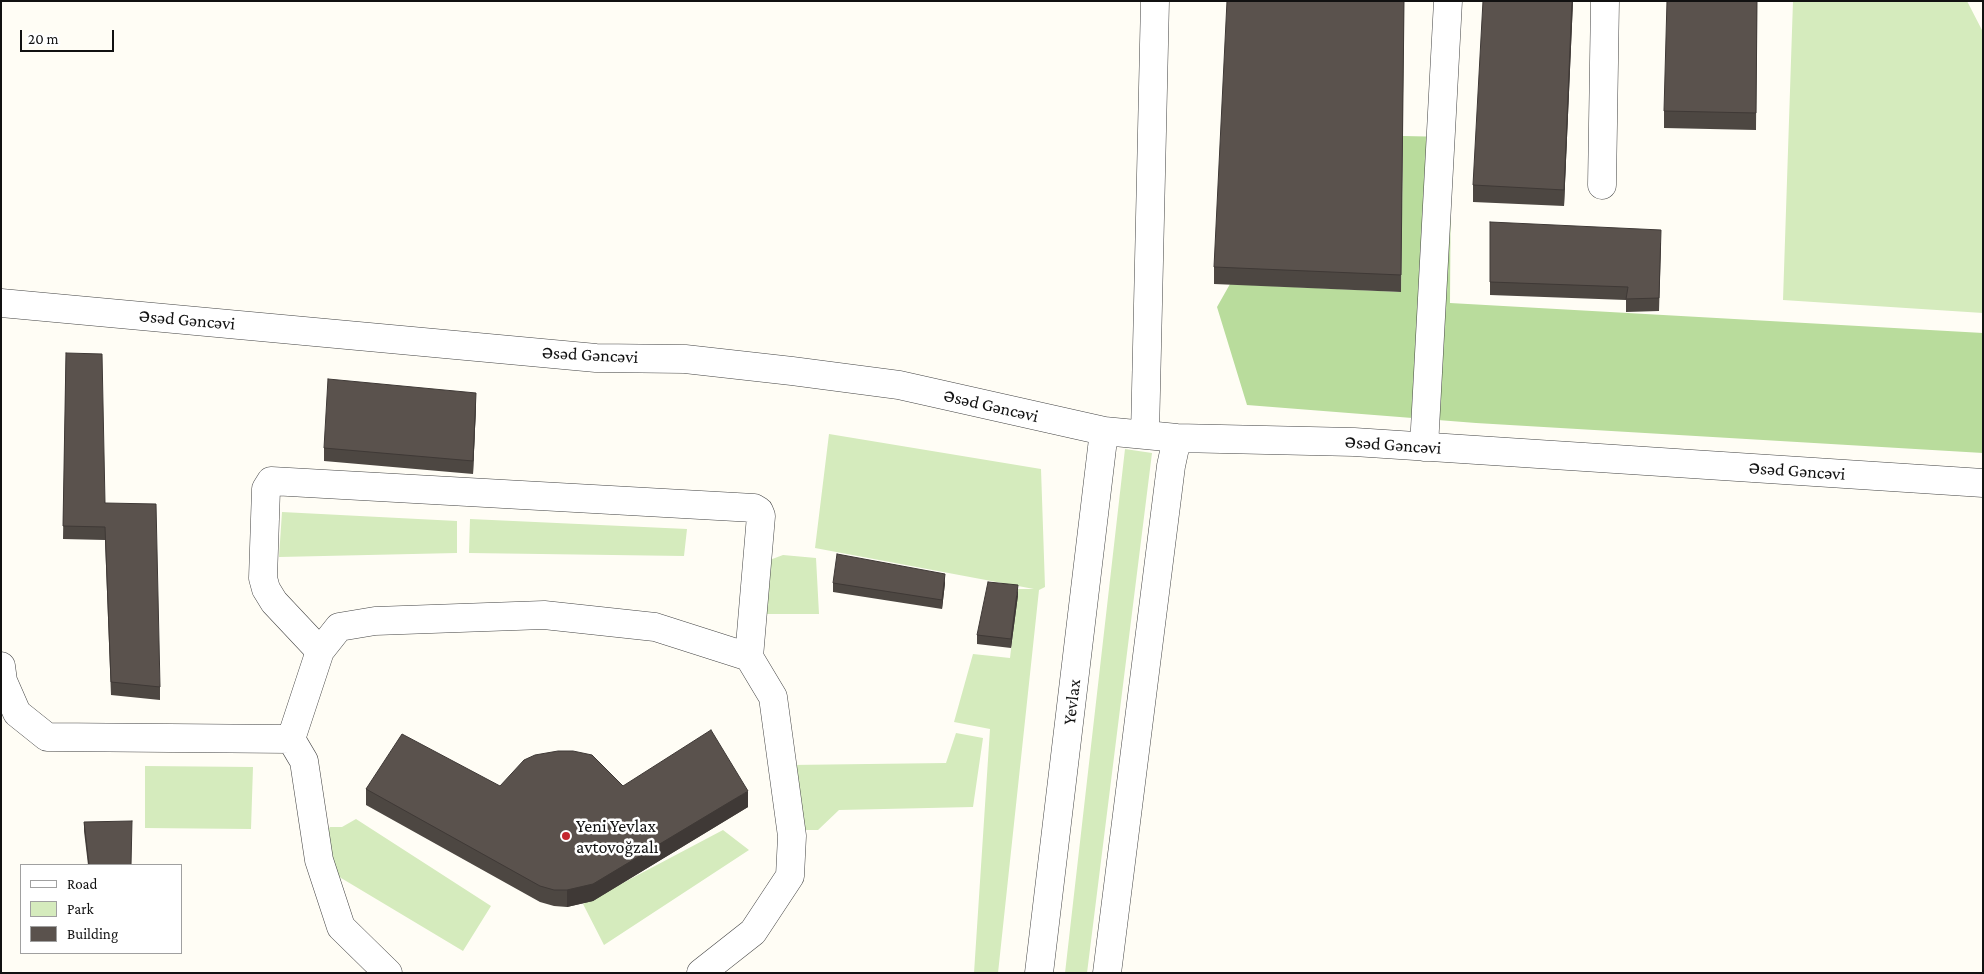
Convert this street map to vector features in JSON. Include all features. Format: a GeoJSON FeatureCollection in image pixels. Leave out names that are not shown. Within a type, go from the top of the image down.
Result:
{"type":"FeatureCollection","features":[{"type":"Feature","properties":{"kind":"street"},"geometry":{"type":"LineString","coordinates":[[1145,434],[1155,1]]}},
{"type":"Feature","properties":{"kind":"street"},"geometry":{"type":"LineString","coordinates":[[1424,447],[1448,1]]}},
{"type":"Feature","properties":{"kind":"street"},"geometry":{"type":"LineString","coordinates":[[1602,185],[1605,1]]}},
{"type":"Feature","properties":{"kind":"street","name":"Əsəd Gəncəvi"},"geometry":{"type":"LineString","coordinates":[[1,303],[596,358],[685,359],[792,371],[899,385],[1104,431],[1177,438],[1354,442],[1983,483]]}},
{"type":"Feature","properties":{"kind":"street","name":"Yevlax"},"geometry":{"type":"LineString","coordinates":[[1039,973],[1104,431]]}},
{"type":"Feature","properties":{"kind":"street"},"geometry":{"type":"LineString","coordinates":[[1107,973],[1171,466],[1177,438]]}},
{"type":"Feature","properties":{"kind":"street"},"geometry":{"type":"LineString","coordinates":[[320,651],[274,602],[266,589],[263,578],[266,490],[271,481],[754,508],[759,511],[762,516],[749,657],[772,697],[792,836],[790,876],[753,932],[701,973]]}},
{"type":"Feature","properties":{"kind":"street"},"geometry":{"type":"LineString","coordinates":[[388,973],[341,927],[319,860],[304,761],[291,739],[320,651],[339,627],[375,621],[544,615],[655,627],[749,657]]}},
{"type":"Feature","properties":{"kind":"street"},"geometry":{"type":"LineString","coordinates":[[1,666],[3,681],[17,713],[47,737],[291,739]]}},
{"type":"Feature","properties":{"kind":"green space"},"geometry":{"type":"Polygon","coordinates":[[[1793,1],[1967,1],[1983,32],[1983,313],[1783,300],[1793,1]]]}},
{"type":"Feature","properties":{"kind":"green space"},"geometry":{"type":"Polygon","coordinates":[[[1403,136],[1451,137],[1450,303],[1983,333],[1983,453],[1476,423],[1247,405],[1217,307],[1230,284],[1401,292],[1403,136]]]}},
{"type":"Feature","properties":{"kind":"green space"},"geometry":{"type":"Polygon","coordinates":[[[829,434],[1041,469],[1045,587],[1039,590],[998,973],[974,973],[990,729],[954,722],[973,654],[1010,658],[1018,589],[1034,589],[815,548],[829,434]]]}},
{"type":"Feature","properties":{"kind":"green space"},"geometry":{"type":"Polygon","coordinates":[[[1125,449],[1152,453],[1087,973],[1065,973],[1125,449]]]}},
{"type":"Feature","properties":{"kind":"green space"},"geometry":{"type":"Polygon","coordinates":[[[282,512],[457,521],[457,553],[279,557],[282,512]]]}},
{"type":"Feature","properties":{"kind":"green space"},"geometry":{"type":"Polygon","coordinates":[[[470,519],[687,529],[684,556],[469,553],[470,519]]]}},
{"type":"Feature","properties":{"kind":"green space"},"geometry":{"type":"Polygon","coordinates":[[[783,555],[816,558],[819,614],[764,614],[767,561],[783,555]]]}},
{"type":"Feature","properties":{"kind":"green space"},"geometry":{"type":"Polygon","coordinates":[[[956,733],[983,738],[973,807],[839,810],[818,830],[799,830],[790,765],[946,763],[956,733]]]}},
{"type":"Feature","properties":{"kind":"green space"},"geometry":{"type":"Polygon","coordinates":[[[145,766],[253,767],[251,829],[145,828],[145,766]]]}},
{"type":"Feature","properties":{"kind":"green space"},"geometry":{"type":"Polygon","coordinates":[[[356,819],[491,906],[463,951],[311,860],[330,827],[342,827],[356,819]]]}},
{"type":"Feature","properties":{"kind":"green space"},"geometry":{"type":"Polygon","coordinates":[[[723,830],[749,850],[604,945],[583,904],[723,830]]]}},
{"type":"Feature","properties":{"kind":"building"},"geometry":{"type":"Polygon","coordinates":[[[1227,1],[1404,1],[1401,275],[1214,267],[1227,1]]]}},
{"type":"Feature","properties":{"kind":"building"},"geometry":{"type":"Polygon","coordinates":[[[1483,1],[1572,1],[1564,190],[1473,185],[1483,1]]]}},
{"type":"Feature","properties":{"kind":"building"},"geometry":{"type":"Polygon","coordinates":[[[1667,1],[1757,1],[1756,113],[1664,111],[1667,1]]]}},
{"type":"Feature","properties":{"kind":"building"},"geometry":{"type":"Polygon","coordinates":[[[1490,222],[1661,230],[1659,298],[1626,299],[1628,287],[1490,282],[1490,222]]]}},
{"type":"Feature","properties":{"kind":"building"},"geometry":{"type":"Polygon","coordinates":[[[66,353],[102,354],[105,503],[156,504],[160,687],[111,682],[105,527],[63,526],[66,353]]]}},
{"type":"Feature","properties":{"kind":"building"},"geometry":{"type":"Polygon","coordinates":[[[328,379],[476,393],[473,461],[324,448],[328,379]]]}},
{"type":"Feature","properties":{"kind":"building"},"geometry":{"type":"Polygon","coordinates":[[[837,554],[945,574],[942,600],[833,583],[837,554]]]}},
{"type":"Feature","properties":{"kind":"building"},"geometry":{"type":"Polygon","coordinates":[[[988,582],[1018,585],[1011,639],[977,635],[988,582]]]}},
{"type":"Feature","properties":{"kind":"building"},"geometry":{"type":"Polygon","coordinates":[[[711,730],[748,791],[593,884],[567,890],[554,890],[540,886],[366,789],[402,734],[500,786],[524,760],[535,755],[558,751],[573,751],[592,755],[623,786],[711,730]]]}},
{"type":"Feature","properties":{"kind":"building"},"geometry":{"type":"Polygon","coordinates":[[[132,821],[131,864],[89,864],[84,822],[132,821]]]}},
{"type":"Feature","properties":{"kind":"place","name":"Yeni Yevlax avtovoğzalı"},"geometry":{"type":"Point","coordinates":[566,836]}}]}
